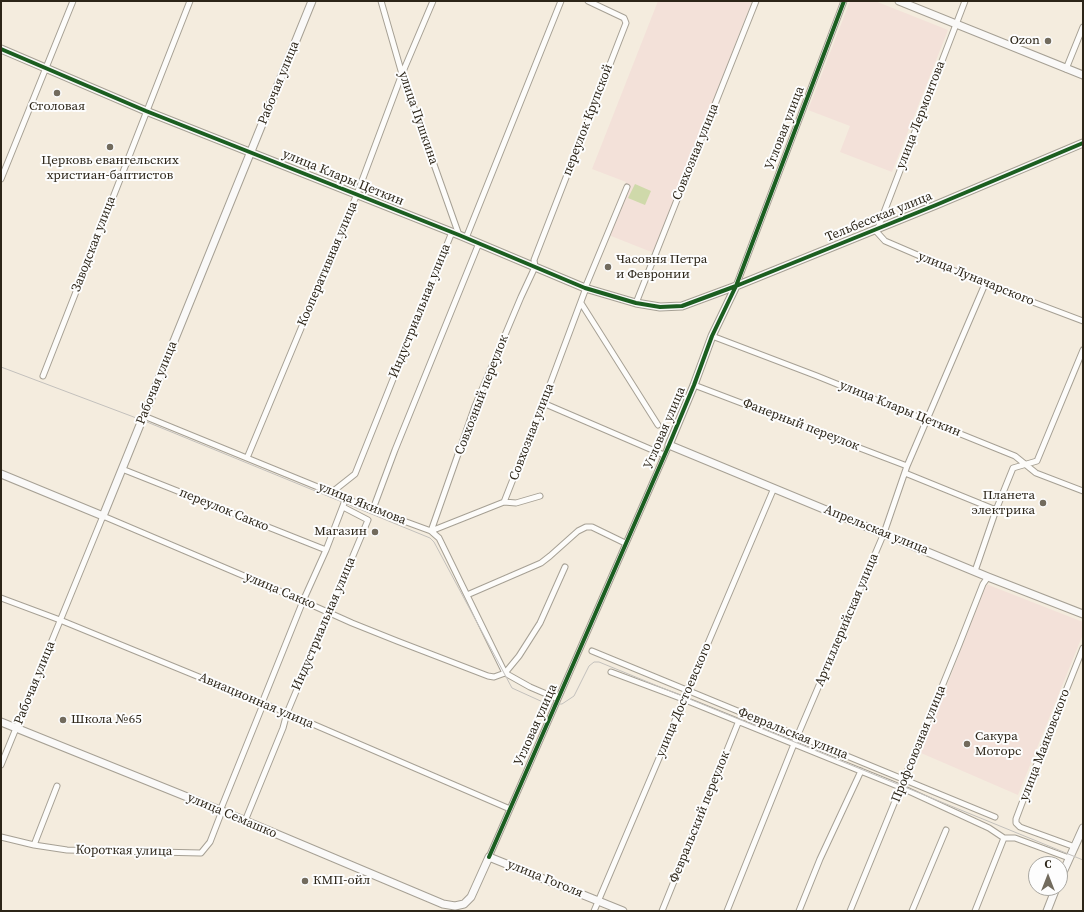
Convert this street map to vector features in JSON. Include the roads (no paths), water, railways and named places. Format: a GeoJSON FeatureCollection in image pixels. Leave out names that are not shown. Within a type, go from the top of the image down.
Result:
{"type":"FeatureCollection","features":[{"type":"Feature","properties":{"kind":"street"},"geometry":{"type":"LineString","coordinates":[[1,179],[73,1]]}},
{"type":"Feature","properties":{"kind":"street","name":"Заводская улица"},"geometry":{"type":"LineString","coordinates":[[43,376],[190,1]]}},
{"type":"Feature","properties":{"kind":"street","name":"Рабочая улица"},"geometry":{"type":"LineString","coordinates":[[1,765],[312,1]]}},
{"type":"Feature","properties":{"kind":"street","name":"улица Пушкина"},"geometry":{"type":"LineString","coordinates":[[381,1],[402,74],[462,236]]}},
{"type":"Feature","properties":{"kind":"street","name":"Кооперативная улица"},"geometry":{"type":"LineString","coordinates":[[247,458],[357,194],[402,74],[433,1]]}},
{"type":"Feature","properties":{"kind":"street","name":"Индустриальная улица"},"geometry":{"type":"LineString","coordinates":[[462,236],[561,1]]}},
{"type":"Feature","properties":{"kind":"street","name":"переулок Крупской"},"geometry":{"type":"LineString","coordinates":[[535,264],[626,23],[624,18],[588,1]]}},
{"type":"Feature","properties":{"kind":"street","name":"Совхозная улица"},"geometry":{"type":"LineString","coordinates":[[636,303],[756,1]]}},
{"type":"Feature","properties":{"kind":"street","name":"Угловая улица"},"geometry":{"type":"LineString","coordinates":[[464,904],[471,897],[489,857],[669,445],[694,385],[712,336],[736,286],[844,1]]}},
{"type":"Feature","properties":{"kind":"street"},"geometry":{"type":"LineString","coordinates":[[900,1],[1083,75]]}},
{"type":"Feature","properties":{"kind":"street","name":"улица Лермонтова"},"geometry":{"type":"LineString","coordinates":[[876,229],[965,1]]}},
{"type":"Feature","properties":{"kind":"street"},"geometry":{"type":"LineString","coordinates":[[1066,69],[1083,27]]}},
{"type":"Feature","properties":{"kind":"street","name":"улица Клары Цеткин"},"geometry":{"type":"LineString","coordinates":[[1,49],[146,111],[535,264],[586,288],[636,303],[660,307],[682,306]]}},
{"type":"Feature","properties":{"kind":"street","name":"Тельбесская улица"},"geometry":{"type":"LineString","coordinates":[[682,306],[736,286],[1083,143]]}},
{"type":"Feature","properties":{"kind":"street","name":"Совхозная улица"},"geometry":{"type":"LineString","coordinates":[[504,502],[544,403],[586,288],[627,187]]}},
{"type":"Feature","properties":{"kind":"street","name":"улица Луначарского"},"geometry":{"type":"LineString","coordinates":[[876,229],[885,241],[985,284],[1083,321]]}},
{"type":"Feature","properties":{"kind":"street","name":"Индустриальная улица"},"geometry":{"type":"LineString","coordinates":[[332,493],[355,474],[452,232]]}},
{"type":"Feature","properties":{"kind":"street"},"geometry":{"type":"LineString","coordinates":[[373,509],[395,450],[479,243]]}},
{"type":"Feature","properties":{"kind":"street","name":"Совхозный переулок"},"geometry":{"type":"LineString","coordinates":[[431,531],[475,406],[535,264]]}},
{"type":"Feature","properties":{"kind":"street","name":"Артиллерийская улица"},"geometry":{"type":"LineString","coordinates":[[727,911],[794,744],[884,533],[907,466],[985,284]]}},
{"type":"Feature","properties":{"kind":"street"},"geometry":{"type":"LineString","coordinates":[[581,303],[658,425]]}},
{"type":"Feature","properties":{"kind":"street","name":"улица Клары Цеткин"},"geometry":{"type":"LineString","coordinates":[[712,336],[1015,456],[1036,472],[1083,491]]}},
{"type":"Feature","properties":{"kind":"street"},"geometry":{"type":"LineString","coordinates":[[975,571],[996,510],[1013,468],[1037,460],[1083,350]]}},
{"type":"Feature","properties":{"kind":"street","name":"Фанерный переулок"},"geometry":{"type":"LineString","coordinates":[[694,385],[907,466]]}},
{"type":"Feature","properties":{"kind":"street"},"geometry":{"type":"LineString","coordinates":[[544,403],[664,455]]}},
{"type":"Feature","properties":{"kind":"street","name":"улица Якимова"},"geometry":{"type":"LineString","coordinates":[[144,416],[332,493],[431,531]]}},
{"type":"Feature","properties":{"kind":"street","name":"Апрельская улица"},"geometry":{"type":"LineString","coordinates":[[669,445],[988,577],[1083,614]]}},
{"type":"Feature","properties":{"kind":"street","name":"переулок Сакко"},"geometry":{"type":"LineString","coordinates":[[122,469],[326,550]]}},
{"type":"Feature","properties":{"kind":"street"},"geometry":{"type":"LineString","coordinates":[[905,473],[996,510]]}},
{"type":"Feature","properties":{"kind":"street","name":"улица Сакко"},"geometry":{"type":"LineString","coordinates":[[1,474],[384,636],[488,676],[494,677],[505,673]]}},
{"type":"Feature","properties":{"kind":"street","name":"улица Достоевского"},"geometry":{"type":"LineString","coordinates":[[594,911],[774,488]]}},
{"type":"Feature","properties":{"kind":"street"},"geometry":{"type":"LineString","coordinates":[[540,496],[516,503],[504,502],[431,531],[439,538],[505,673],[530,687],[558,699]]}},
{"type":"Feature","properties":{"kind":"street","name":"Индустриальная улица"},"geometry":{"type":"LineString","coordinates":[[221,811],[262,703],[303,601],[326,550],[346,498]]}},
{"type":"Feature","properties":{"kind":"street","name":"Индустриальная улица"},"geometry":{"type":"LineString","coordinates":[[245,821],[284,728],[287,713],[368,520],[343,507]]}},
{"type":"Feature","properties":{"kind":"street"},"geometry":{"type":"LineString","coordinates":[[467,595],[541,562],[578,531],[586,527],[592,527],[625,543]]}},
{"type":"Feature","properties":{"kind":"street"},"geometry":{"type":"LineString","coordinates":[[505,673],[519,656],[540,623],[565,567]]}},
{"type":"Feature","properties":{"kind":"street","name":"Профсоюзная улица"},"geometry":{"type":"LineString","coordinates":[[850,911],[960,645],[983,584],[988,577]]}},
{"type":"Feature","properties":{"kind":"street","name":"Авиационная улица"},"geometry":{"type":"LineString","coordinates":[[1,598],[60,620],[287,713],[510,809]]}},
{"type":"Feature","properties":{"kind":"street","name":"улица Маяковского"},"geometry":{"type":"LineString","coordinates":[[1075,847],[1020,827],[1016,823],[1016,820],[1083,648]]}},
{"type":"Feature","properties":{"kind":"street","name":"Февральская улица"},"geometry":{"type":"LineString","coordinates":[[592,651],[995,817]]}},
{"type":"Feature","properties":{"kind":"street"},"geometry":{"type":"LineString","coordinates":[[611,672],[794,744],[900,788],[989,828],[1004,838],[1015,838],[1069,858],[1083,828]]}},
{"type":"Feature","properties":{"kind":"street","name":"улица Семашко"},"geometry":{"type":"LineString","coordinates":[[1,722],[221,811],[443,904],[455,906],[464,904]]}},
{"type":"Feature","properties":{"kind":"street","name":"Февральский переулок"},"geometry":{"type":"LineString","coordinates":[[662,911],[738,722]]}},
{"type":"Feature","properties":{"kind":"street"},"geometry":{"type":"LineString","coordinates":[[799,911],[820,859],[861,772]]}},
{"type":"Feature","properties":{"kind":"street"},"geometry":{"type":"LineString","coordinates":[[34,845],[57,786]]}},
{"type":"Feature","properties":{"kind":"street","name":"Короткая улица"},"geometry":{"type":"LineString","coordinates":[[1,837],[34,845],[67,850],[201,853],[210,842],[221,811]]}},
{"type":"Feature","properties":{"kind":"street"},"geometry":{"type":"LineString","coordinates":[[912,911],[946,830]]}},
{"type":"Feature","properties":{"kind":"street"},"geometry":{"type":"LineString","coordinates":[[974,911],[1004,838]]}},
{"type":"Feature","properties":{"kind":"street"},"geometry":{"type":"LineString","coordinates":[[1075,847],[1083,850]]}},
{"type":"Feature","properties":{"kind":"street","name":"улица Гоголя"},"geometry":{"type":"LineString","coordinates":[[489,857],[623,911]]}},
{"type":"Feature","properties":{"kind":"street"},"geometry":{"type":"LineString","coordinates":[[1047,911],[1053,896]]}},
{"type":"Feature","properties":{"kind":"tram line"},"geometry":{"type":"LineString","coordinates":[[1,367],[147,422],[430,538],[434,542],[512,688],[545,703],[562,704],[574,696],[589,666],[594,662],[599,662],[1083,860]]}},
{"type":"Feature","properties":{"kind":"place","name":"Ozon"},"geometry":{"type":"Point","coordinates":[1048,41]}},
{"type":"Feature","properties":{"kind":"place","name":"Столовая"},"geometry":{"type":"Point","coordinates":[57,93]}},
{"type":"Feature","properties":{"kind":"place","name":"Церковь евангельских христиан-баптистов"},"geometry":{"type":"Point","coordinates":[110,147]}},
{"type":"Feature","properties":{"kind":"place","name":"Часовня Петра и Февронии"},"geometry":{"type":"Point","coordinates":[608,267]}},
{"type":"Feature","properties":{"kind":"place","name":"Планета электрика"},"geometry":{"type":"Point","coordinates":[1043,503]}},
{"type":"Feature","properties":{"kind":"place","name":"Магазин"},"geometry":{"type":"Point","coordinates":[375,532]}},
{"type":"Feature","properties":{"kind":"place","name":"Школа №65"},"geometry":{"type":"Point","coordinates":[63,720]}},
{"type":"Feature","properties":{"kind":"place","name":"Сакура Моторс"},"geometry":{"type":"Point","coordinates":[967,744]}},
{"type":"Feature","properties":{"kind":"place","name":"КМП-ойл"},"geometry":{"type":"Point","coordinates":[305,881]}}]}
